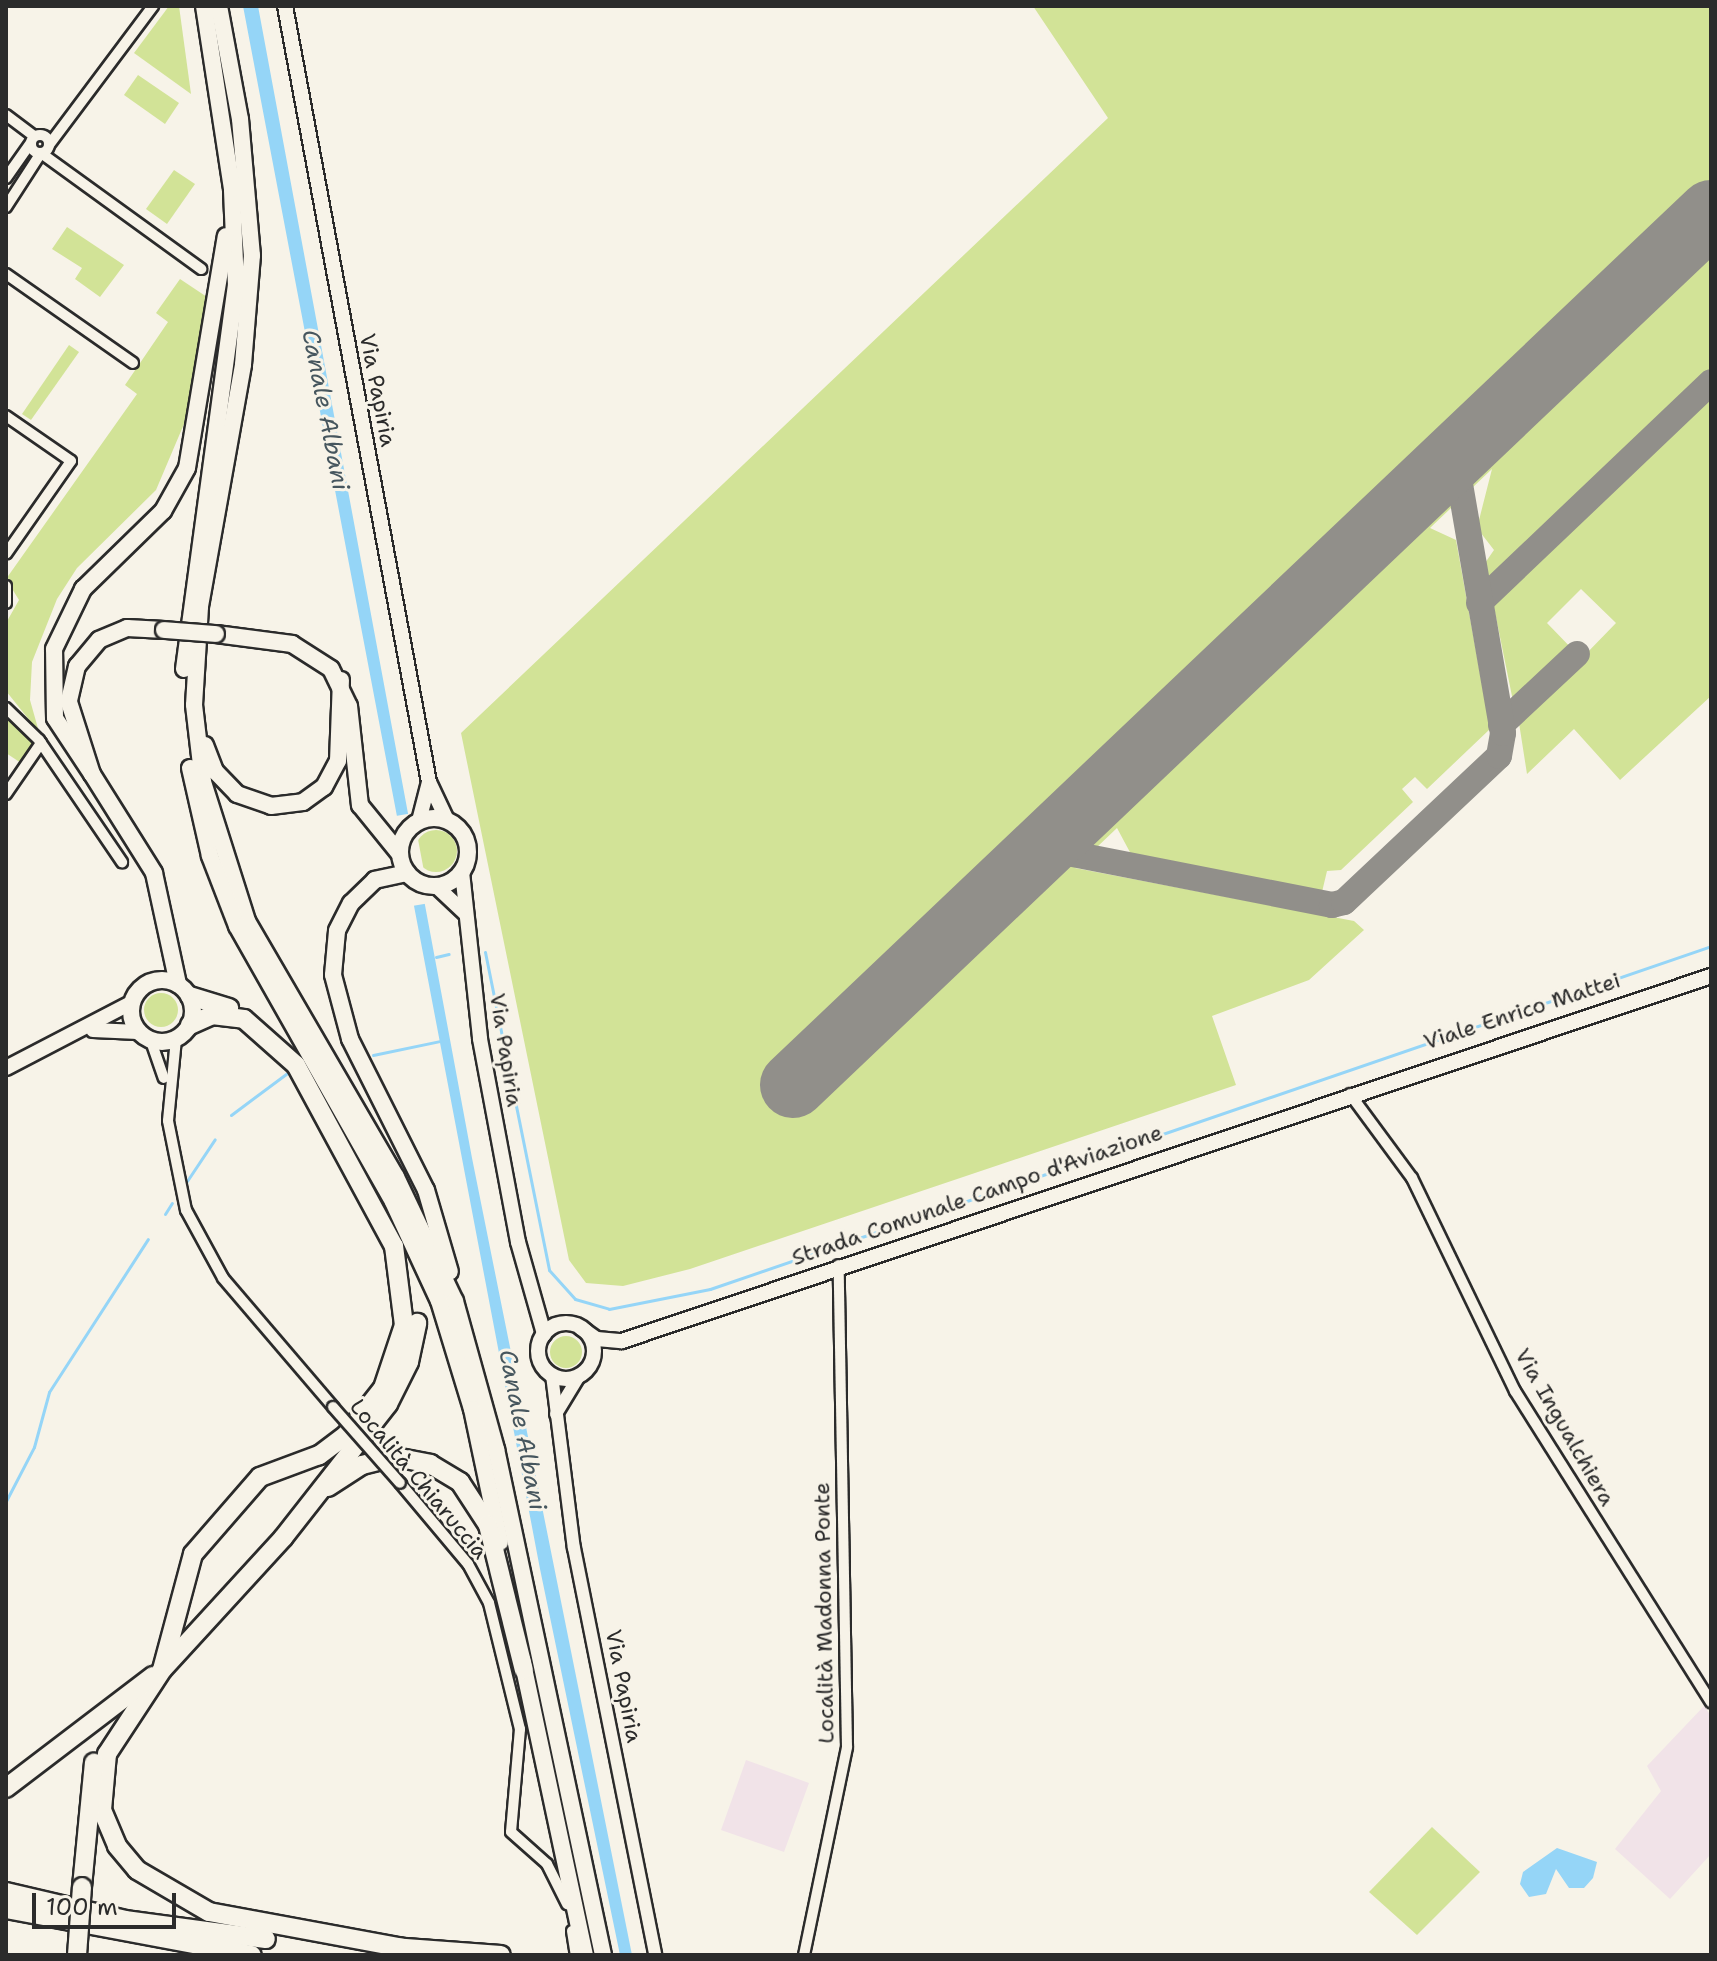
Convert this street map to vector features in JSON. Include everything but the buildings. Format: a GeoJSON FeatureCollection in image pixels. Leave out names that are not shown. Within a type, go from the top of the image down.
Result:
{"type":"FeatureCollection","features":[{"type":"Feature","properties":{"kind":"highway"},"geometry":{"type":"LineString","coordinates":[[77,1955],[94,1764],[114,1726],[319,1493],[401,1382],[416,1335],[413,1283],[385,1212],[291,1049],[257,1018],[184,990]]}},
{"type":"Feature","properties":{"kind":"highway"},"geometry":{"type":"LineString","coordinates":[[190,1025],[216,1014],[244,1019],[296,1065],[394,1246],[405,1320],[389,1375],[349,1433],[319,1455],[260,1477],[193,1554],[162,1670],[115,1735],[102,1771],[103,1815],[129,1862],[163,1889],[229,1919],[403,1948]]}},
{"type":"Feature","properties":{"kind":"highway"},"geometry":{"type":"LineString","coordinates":[[319,1493],[391,1458],[424,1462],[456,1479],[488,1525],[524,1670]]}},
{"type":"Feature","properties":{"kind":"highway"},"geometry":{"type":"LineString","coordinates":[[6,1788],[162,1670]]}},
{"type":"Feature","properties":{"kind":"highway"},"geometry":{"type":"LineString","coordinates":[[6,1892],[170,1927],[501,1955]]}},
{"type":"Feature","properties":{"kind":"highway"},"geometry":{"type":"LineString","coordinates":[[6,1909],[252,1955]]}},
{"type":"Feature","properties":{"kind":"main road"},"geometry":{"type":"LineString","coordinates":[[204,6],[229,158],[234,310],[184,661],[195,798],[241,934],[393,1202],[444,1314],[478,1430],[524,1670],[585,1955]]}},
{"type":"Feature","properties":{"kind":"main road"},"geometry":{"type":"LineString","coordinates":[[219,6],[244,144],[252,274],[243,365],[200,607],[194,705],[205,792],[243,912],[396,1177],[455,1301]]}},
{"type":"Feature","properties":{"kind":"main road","name":"Via Papiria"},"geometry":{"type":"LineString","coordinates":[[285,6],[429,782],[447,820],[468,843],[462,872],[480,1039],[530,1283],[544,1334]]}},
{"type":"Feature","properties":{"kind":"main road"},"geometry":{"type":"LineString","coordinates":[[80,1032],[176,1039],[190,1025],[184,990],[163,937],[149,860],[55,718],[54,649],[83,589],[163,511],[190,461],[222,279],[229,158]]}},
{"type":"Feature","properties":{"kind":"main road"},"geometry":{"type":"LineString","coordinates":[[92,774],[70,714],[77,666],[113,632],[164,630],[292,644],[341,680],[355,784],[370,825],[399,853],[407,873]]}},
{"type":"Feature","properties":{"kind":"main road"},"geometry":{"type":"LineString","coordinates":[[194,705],[208,757],[225,784],[254,803],[289,806],[315,795],[335,770],[341,680]]}},
{"type":"Feature","properties":{"kind":"main road","name":"Via Papiria"},"geometry":{"type":"LineString","coordinates":[[419,821],[429,782]]}},
{"type":"Feature","properties":{"kind":"main road"},"geometry":{"type":"LineString","coordinates":[[399,853],[405,833],[419,821],[447,820]]}},
{"type":"Feature","properties":{"kind":"main road"},"geometry":{"type":"LineString","coordinates":[[370,825],[405,833]]}},
{"type":"Feature","properties":{"kind":"main road"},"geometry":{"type":"LineString","coordinates":[[436,886],[462,872]]}},
{"type":"Feature","properties":{"kind":"main road"},"geometry":{"type":"LineString","coordinates":[[468,917],[436,886],[407,873],[375,880],[351,903],[335,939],[333,975],[353,1047],[436,1215],[455,1301],[500,1468],[603,1955]]}},
{"type":"Feature","properties":{"kind":"main road"},"geometry":{"type":"LineString","coordinates":[[6,1068],[131,1003],[143,986],[163,937]]}},
{"type":"Feature","properties":{"kind":"main road","name":"Viale Enrico Mattei"},"geometry":{"type":"LineString","coordinates":[[1348,1092],[1711,976]]}},
{"type":"Feature","properties":{"kind":"main road"},"geometry":{"type":"LineString","coordinates":[[143,986],[184,990]]}},
{"type":"Feature","properties":{"kind":"main road"},"geometry":{"type":"LineString","coordinates":[[131,1003],[145,1036]]}},
{"type":"Feature","properties":{"kind":"main road","name":"Strada Comunale Campo d'Aviazione"},"geometry":{"type":"LineString","coordinates":[[584,1372],[622,1341],[1348,1092]]}},
{"type":"Feature","properties":{"kind":"main road","name":"Via Papiria"},"geometry":{"type":"LineString","coordinates":[[530,1283],[563,1324]]}},
{"type":"Feature","properties":{"kind":"main road"},"geometry":{"type":"LineString","coordinates":[[581,1328],[594,1346],[584,1372],[552,1375],[539,1356],[544,1334],[563,1324],[581,1328],[597,1339],[622,1341]]}},
{"type":"Feature","properties":{"kind":"street"},"geometry":{"type":"LineString","coordinates":[[6,207],[153,6]]}},
{"type":"Feature","properties":{"kind":"street"},"geometry":{"type":"LineString","coordinates":[[6,115],[46,149],[56,167],[201,269]]}},
{"type":"Feature","properties":{"kind":"street"},"geometry":{"type":"LineString","coordinates":[[32,140],[46,149]]}},
{"type":"Feature","properties":{"kind":"street"},"geometry":{"type":"LineString","coordinates":[[6,178],[32,140]]}},
{"type":"Feature","properties":{"kind":"street"},"geometry":{"type":"LineString","coordinates":[[6,274],[133,363]]}},
{"type":"Feature","properties":{"kind":"street"},"geometry":{"type":"LineString","coordinates":[[6,416],[71,461],[6,554]]}},
{"type":"Feature","properties":{"kind":"street"},"geometry":{"type":"LineString","coordinates":[[6,586],[6,603]]}},
{"type":"Feature","properties":{"kind":"street"},"geometry":{"type":"LineString","coordinates":[[6,708],[41,743],[122,862]]}},
{"type":"Feature","properties":{"kind":"street"},"geometry":{"type":"LineString","coordinates":[[6,794],[41,743]]}},
{"type":"Feature","properties":{"kind":"street"},"geometry":{"type":"LineString","coordinates":[[145,1036],[166,1084]]}},
{"type":"Feature","properties":{"kind":"street"},"geometry":{"type":"LineString","coordinates":[[166,1084],[176,1039]]}},
{"type":"Feature","properties":{"kind":"street"},"geometry":{"type":"LineString","coordinates":[[1374,1122],[1376,1083]]}},
{"type":"Feature","properties":{"kind":"street","name":"Località Chiaruccia"},"geometry":{"type":"LineString","coordinates":[[166,1084],[178,1185],[198,1236],[249,1311],[468,1564],[491,1608],[520,1729],[511,1832],[558,1878],[576,1955]]}},
{"type":"Feature","properties":{"kind":"street","name":"Via Ingualchiera"},"geometry":{"type":"LineString","coordinates":[[1348,1092],[1374,1122],[1452,1247],[1515,1391],[1711,1702]]}},
{"type":"Feature","properties":{"kind":"street","name":"Località Madonna Ponte"},"geometry":{"type":"LineString","coordinates":[[804,1955],[847,1747],[839,1265]]}},
{"type":"Feature","properties":{"kind":"street"},"geometry":{"type":"LineString","coordinates":[[554,1425],[568,1386],[584,1372]]}},
{"type":"Feature","properties":{"kind":"street","name":"Via Papiria"},"geometry":{"type":"LineString","coordinates":[[552,1375],[554,1425],[655,1955]]}},
{"type":"Feature","properties":{"kind":"shaded area"},"geometry":{"type":"Polygon","coordinates":[[[1704,1706],[1711,1716],[1711,1854],[1670,1899],[1615,1849],[1661,1791],[1647,1766],[1704,1706]]]}},
{"type":"Feature","properties":{"kind":"shaded area"},"geometry":{"type":"Polygon","coordinates":[[[746,1760],[809,1783],[784,1852],[721,1830],[746,1760]]]}},
{"type":"Feature","properties":{"kind":"green space"},"geometry":{"type":"Polygon","coordinates":[[[169,6],[179,6],[191,94],[134,53],[169,6]]]}},
{"type":"Feature","properties":{"kind":"green space"},"geometry":{"type":"Polygon","coordinates":[[[1033,6],[1711,6],[1711,696],[1620,780],[1574,729],[1527,774],[1519,723],[1616,623],[1581,589],[1547,623],[1577,654],[1515,711],[1485,563],[1494,550],[1477,528],[1492,469],[1430,528],[1456,540],[1490,729],[1427,789],[1415,777],[1402,789],[1413,802],[1341,870],[1327,871],[1322,892],[1132,856],[1117,828],[1075,868],[1354,921],[1364,930],[1309,980],[1212,1016],[1236,1085],[690,1269],[623,1286],[586,1283],[569,1260],[461,733],[1108,118],[1033,6]]]}},
{"type":"Feature","properties":{"kind":"green space"},"geometry":{"type":"Polygon","coordinates":[[[138,75],[179,103],[165,124],[124,95],[138,75]]]}},
{"type":"Feature","properties":{"kind":"green space"},"geometry":{"type":"Polygon","coordinates":[[[174,170],[195,184],[167,224],[146,209],[174,170]]]}},
{"type":"Feature","properties":{"kind":"green space"},"geometry":{"type":"Polygon","coordinates":[[[67,227],[124,265],[100,297],[75,279],[82,268],[52,249],[67,227]]]}},
{"type":"Feature","properties":{"kind":"green space"},"geometry":{"type":"Polygon","coordinates":[[[180,279],[210,299],[184,424],[156,490],[77,568],[57,599],[32,662],[30,700],[39,732],[6,691],[6,623],[19,600],[6,579],[137,394],[125,385],[168,322],[156,313],[180,279]]]}},
{"type":"Feature","properties":{"kind":"green space"},"geometry":{"type":"Polygon","coordinates":[[[69,345],[79,352],[31,420],[22,414],[69,345]]]}},
{"type":"Feature","properties":{"kind":"green space"},"geometry":{"type":"Polygon","coordinates":[[[6,717],[37,747],[24,765],[6,753],[6,717]]]}},
{"type":"Feature","properties":{"kind":"green space"},"geometry":{"type":"Polygon","coordinates":[[[436,830],[451,836],[457,851],[451,866],[436,872],[421,866],[415,851],[421,836],[436,830]]]}},
{"type":"Feature","properties":{"kind":"green space"},"geometry":{"type":"Polygon","coordinates":[[[161,993],[173,998],[178,1010],[173,1022],[161,1027],[149,1022],[144,1010],[149,998],[161,993]]]}},
{"type":"Feature","properties":{"kind":"green space"},"geometry":{"type":"Polygon","coordinates":[[[566,1336],[577,1341],[582,1352],[577,1363],[566,1368],[555,1363],[550,1352],[555,1341],[566,1336]]]}},
{"type":"Feature","properties":{"kind":"green space"},"geometry":{"type":"Polygon","coordinates":[[[1432,1827],[1480,1872],[1417,1935],[1369,1892],[1432,1827]]]}},
{"type":"Feature","properties":{"kind":"water","name":"Canale Albani"},"geometry":{"type":"Polygon","coordinates":[[[243,6],[258,6],[472,1158],[632,1955],[620,1955],[540,1569],[243,6]]]}},
{"type":"Feature","properties":{"kind":"water"},"geometry":{"type":"Polygon","coordinates":[[[1557,1848],[1597,1862],[1593,1878],[1584,1888],[1569,1888],[1556,1869],[1546,1894],[1529,1897],[1520,1884],[1523,1872],[1557,1848]]]}},
{"type":"Feature","properties":{"kind":"pier"},"geometry":{"type":"Polygon","coordinates":[[[413,813],[430,903],[406,907],[390,817],[413,813]]]}},
{"type":"Feature","properties":{"kind":"waterway"},"geometry":{"type":"LineString","coordinates":[[485,952],[549,1270],[575,1299],[609,1309],[710,1289],[1711,946]]}},
{"type":"Feature","properties":{"kind":"waterway"},"geometry":{"type":"LineString","coordinates":[[436,957],[449,954]]}},
{"type":"Feature","properties":{"kind":"waterway"},"geometry":{"type":"LineString","coordinates":[[373,1055],[440,1041]]}},
{"type":"Feature","properties":{"kind":"waterway"},"geometry":{"type":"LineString","coordinates":[[231,1115],[286,1074]]}},
{"type":"Feature","properties":{"kind":"waterway"},"geometry":{"type":"LineString","coordinates":[[187,1181],[215,1139]]}},
{"type":"Feature","properties":{"kind":"waterway"},"geometry":{"type":"LineString","coordinates":[[165,1214],[172,1203]]}},
{"type":"Feature","properties":{"kind":"waterway"},"geometry":{"type":"LineString","coordinates":[[6,1501],[34,1447],[49,1392],[148,1239]]}},
{"type":"Feature","properties":{"kind":"taxiway"},"geometry":{"type":"LineString","coordinates":[[1479,603],[1711,382]]}},
{"type":"Feature","properties":{"kind":"taxiway"},"geometry":{"type":"LineString","coordinates":[[1042,848],[1332,905],[1344,902],[1499,756],[1503,733],[1455,456]]}},
{"type":"Feature","properties":{"kind":"taxiway"},"geometry":{"type":"LineString","coordinates":[[1501,725],[1577,654]]}},
{"type":"Feature","properties":{"kind":"runway"},"geometry":{"type":"LineString","coordinates":[[793,1085],[1711,213]]}}]}
